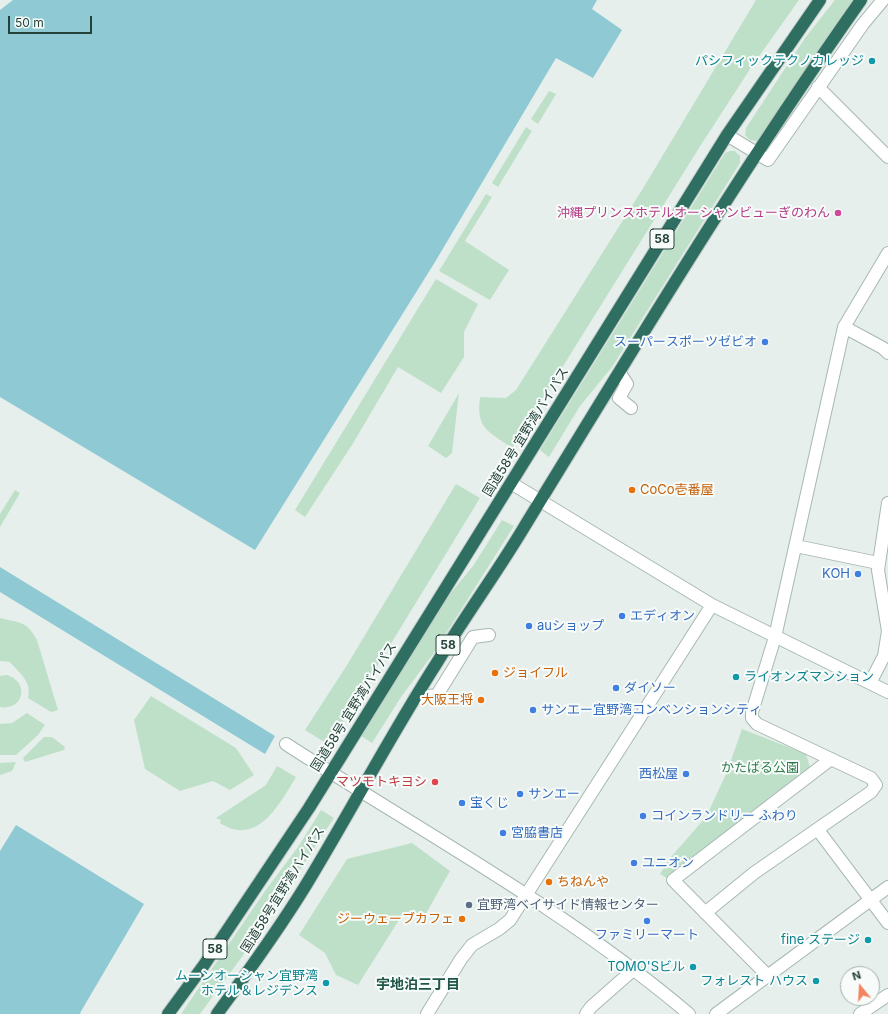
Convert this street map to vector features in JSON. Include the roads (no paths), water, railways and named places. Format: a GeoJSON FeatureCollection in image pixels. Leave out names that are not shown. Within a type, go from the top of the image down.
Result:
{"type":"FeatureCollection","features":[{"type":"Feature","properties":{"kind":"highway","name":"国道58号 宜野湾バイパス"},"geometry":{"type":"LineString","coordinates":[[259,882],[309,808],[727,135],[766,75],[820,0]]}},
{"type":"Feature","properties":{"kind":"highway","name":"58"},"geometry":{"type":"LineString","coordinates":[[361,791],[415,698],[805,78],[861,0]]}},
{"type":"Feature","properties":{"kind":"highway","name":"国道58号宜野湾バイパス"},"geometry":{"type":"LineString","coordinates":[[217,1014],[262,951],[305,886],[361,791]]}},
{"type":"Feature","properties":{"kind":"highway","name":"国道58号宜野湾バイパス"},"geometry":{"type":"LineString","coordinates":[[168,1014],[204,965],[259,882]]}},
{"type":"Feature","properties":{"kind":"street"},"geometry":{"type":"LineString","coordinates":[[727,135],[768,160],[863,24],[883,0]]}},
{"type":"Feature","properties":{"kind":"street"},"geometry":{"type":"LineString","coordinates":[[818,87],[888,157]]}},
{"type":"Feature","properties":{"kind":"street"},"geometry":{"type":"LineString","coordinates":[[706,913],[754,873],[871,792],[876,785],[871,778],[757,724],[752,718],[752,712],[775,637],[844,327],[888,253]]}},
{"type":"Feature","properties":{"kind":"street"},"geometry":{"type":"LineString","coordinates":[[844,327],[886,349]]}},
{"type":"Feature","properties":{"kind":"street"},"geometry":{"type":"LineString","coordinates":[[620,372],[628,384],[619,398],[631,408]]}},
{"type":"Feature","properties":{"kind":"street"},"geometry":{"type":"LineString","coordinates":[[511,483],[712,605],[888,692]]}},
{"type":"Feature","properties":{"kind":"street"},"geometry":{"type":"LineString","coordinates":[[870,683],[884,656],[888,631],[880,590],[878,563],[888,503]]}},
{"type":"Feature","properties":{"kind":"street"},"geometry":{"type":"LineString","coordinates":[[796,546],[878,563]]}},
{"type":"Feature","properties":{"kind":"street"},"geometry":{"type":"LineString","coordinates":[[427,1014],[472,945],[499,929],[510,920],[525,894],[712,605]]}},
{"type":"Feature","properties":{"kind":"street"},"geometry":{"type":"LineString","coordinates":[[415,698],[437,695],[473,637],[489,635]]}},
{"type":"Feature","properties":{"kind":"street"},"geometry":{"type":"LineString","coordinates":[[286,744],[525,894],[633,970],[688,1014]]}},
{"type":"Feature","properties":{"kind":"street"},"geometry":{"type":"LineString","coordinates":[[767,975],[673,880],[831,759]]}},
{"type":"Feature","properties":{"kind":"street"},"geometry":{"type":"LineString","coordinates":[[818,830],[888,922]]}},
{"type":"Feature","properties":{"kind":"street"},"geometry":{"type":"LineString","coordinates":[[716,1014],[888,887]]}},
{"type":"Feature","properties":{"kind":"street"},"geometry":{"type":"LineString","coordinates":[[586,1014],[590,1007],[633,970]]}},
{"type":"Feature","properties":{"kind":"street"},"geometry":{"type":"LineString","coordinates":[[860,1014],[888,995]]}},
{"type":"Feature","properties":{"kind":"water"},"geometry":{"type":"Polygon","coordinates":[[[13,0],[597,0],[592,9],[622,30],[593,78],[556,58],[435,262],[255,550],[0,397],[0,10],[13,0]]]}},
{"type":"Feature","properties":{"kind":"water"},"geometry":{"type":"Polygon","coordinates":[[[0,567],[275,736],[265,754],[0,592],[0,567]]]}},
{"type":"Feature","properties":{"kind":"water"},"geometry":{"type":"Polygon","coordinates":[[[16,825],[144,904],[80,1013],[81,1014],[0,1014],[0,851],[16,825]]]}},
{"type":"Feature","properties":{"kind":"place","name":"パシフィックテクノカレッジ"},"geometry":{"type":"Point","coordinates":[872,61]}},
{"type":"Feature","properties":{"kind":"place","name":"沖縄プリンスホテルオーシャンビューぎのわん"},"geometry":{"type":"Point","coordinates":[838,213]}},
{"type":"Feature","properties":{"kind":"place","name":"スーパースポーツゼビオ"},"geometry":{"type":"Point","coordinates":[765,342]}},
{"type":"Feature","properties":{"kind":"place","name":"CoCo壱番屋"},"geometry":{"type":"Point","coordinates":[632,490]}},
{"type":"Feature","properties":{"kind":"place","name":"KOH"},"geometry":{"type":"Point","coordinates":[858,574]}},
{"type":"Feature","properties":{"kind":"place","name":"エディオン"},"geometry":{"type":"Point","coordinates":[622,616]}},
{"type":"Feature","properties":{"kind":"place","name":"auショップ"},"geometry":{"type":"Point","coordinates":[529,626]}},
{"type":"Feature","properties":{"kind":"place","name":"ジョイフル"},"geometry":{"type":"Point","coordinates":[495,673]}},
{"type":"Feature","properties":{"kind":"place","name":"ライオンズマンション"},"geometry":{"type":"Point","coordinates":[736,677]}},
{"type":"Feature","properties":{"kind":"place","name":"ダイソー"},"geometry":{"type":"Point","coordinates":[616,688]}},
{"type":"Feature","properties":{"kind":"place","name":"大阪王将"},"geometry":{"type":"Point","coordinates":[481,700]}},
{"type":"Feature","properties":{"kind":"place","name":"サンエー宜野湾コンベンションシティ"},"geometry":{"type":"Point","coordinates":[533,710]}},
{"type":"Feature","properties":{"kind":"place","name":"西松屋"},"geometry":{"type":"Point","coordinates":[686,774]}},
{"type":"Feature","properties":{"kind":"place","name":"マツモトキヨシ"},"geometry":{"type":"Point","coordinates":[435,782]}},
{"type":"Feature","properties":{"kind":"place","name":"サンエー"},"geometry":{"type":"Point","coordinates":[520,794]}},
{"type":"Feature","properties":{"kind":"place","name":"宝くじ"},"geometry":{"type":"Point","coordinates":[462,803]}},
{"type":"Feature","properties":{"kind":"place","name":"コインランドリー ふわり"},"geometry":{"type":"Point","coordinates":[643,816]}},
{"type":"Feature","properties":{"kind":"place","name":"宮脇書店"},"geometry":{"type":"Point","coordinates":[503,833]}},
{"type":"Feature","properties":{"kind":"place","name":"ユニオン"},"geometry":{"type":"Point","coordinates":[634,863]}},
{"type":"Feature","properties":{"kind":"place","name":"ちねんや"},"geometry":{"type":"Point","coordinates":[549,882]}},
{"type":"Feature","properties":{"kind":"place","name":"宜野湾ベイサイド情報センター"},"geometry":{"type":"Point","coordinates":[469,905]}},
{"type":"Feature","properties":{"kind":"place","name":"ジーウェーブカフェ"},"geometry":{"type":"Point","coordinates":[462,919]}},
{"type":"Feature","properties":{"kind":"place","name":"ファミリーマート"},"geometry":{"type":"Point","coordinates":[647,921]}},
{"type":"Feature","properties":{"kind":"place","name":"fine ステージ"},"geometry":{"type":"Point","coordinates":[868,940]}},
{"type":"Feature","properties":{"kind":"place","name":"TOMO'Sビル"},"geometry":{"type":"Point","coordinates":[693,967]}},
{"type":"Feature","properties":{"kind":"place","name":"フォレスト ハウス"},"geometry":{"type":"Point","coordinates":[816,981]}},
{"type":"Feature","properties":{"kind":"place","name":"ムーンオーシャン宜野湾 ホテル＆レジデンス"},"geometry":{"type":"Point","coordinates":[326,983]}},
{"type":"Feature","properties":{"kind":"district","name":"宇地泊三丁目"},"geometry":{"type":"Point","coordinates":[418,985]}},
{"type":"Feature","properties":{"kind":"park label","name":"かたばる公園"},"geometry":{"type":"Point","coordinates":[760,768]}}]}
